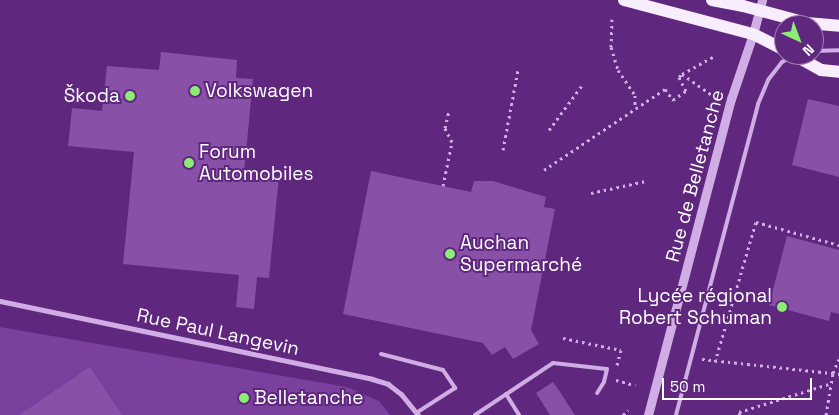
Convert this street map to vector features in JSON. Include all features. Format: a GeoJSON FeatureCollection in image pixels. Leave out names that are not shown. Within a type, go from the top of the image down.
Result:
{"type":"FeatureCollection","features":[{"type":"Feature","properties":{"kind":"main road"},"geometry":{"type":"LineString","coordinates":[[624,0],[753,34],[774,45]]}},
{"type":"Feature","properties":{"kind":"main road"},"geometry":{"type":"LineString","coordinates":[[712,0],[761,5],[807,24],[839,26]]}},
{"type":"Feature","properties":{"kind":"main road"},"geometry":{"type":"LineString","coordinates":[[812,65],[821,70],[839,72]]}},
{"type":"Feature","properties":{"kind":"street","name":"Rue de Belletanche"},"geometry":{"type":"LineString","coordinates":[[648,415],[731,99],[761,5]]}},
{"type":"Feature","properties":{"kind":"street","name":"Rue Paul Langevin"},"geometry":{"type":"LineString","coordinates":[[0,301],[372,379],[388,384],[401,394],[417,414]]}},
{"type":"Feature","properties":{"kind":"lane"},"geometry":{"type":"LineString","coordinates":[[824,51],[839,50]]}},
{"type":"Feature","properties":{"kind":"lane"},"geometry":{"type":"LineString","coordinates":[[676,415],[758,104],[768,80],[780,65]]}},
{"type":"Feature","properties":{"kind":"lane"},"geometry":{"type":"LineString","coordinates":[[380,354],[443,370],[455,388],[417,414]]}},
{"type":"Feature","properties":{"kind":"lane"},"geometry":{"type":"LineString","coordinates":[[475,415],[553,363],[607,369],[604,382],[597,393]]}},
{"type":"Feature","properties":{"kind":"lane"},"geometry":{"type":"LineString","coordinates":[[506,394],[519,415]]}},
{"type":"Feature","properties":{"kind":"path"},"geometry":{"type":"LineString","coordinates":[[612,19],[611,47],[618,70],[635,95],[635,109]]}},
{"type":"Feature","properties":{"kind":"path"},"geometry":{"type":"LineString","coordinates":[[544,170],[665,88],[673,100],[686,91],[679,77],[716,54]]}},
{"type":"Feature","properties":{"kind":"path"},"geometry":{"type":"LineString","coordinates":[[503,150],[518,70]]}},
{"type":"Feature","properties":{"kind":"path"},"geometry":{"type":"LineString","coordinates":[[682,74],[712,95]]}},
{"type":"Feature","properties":{"kind":"path"},"geometry":{"type":"LineString","coordinates":[[550,130],[583,84]]}},
{"type":"Feature","properties":{"kind":"path"},"geometry":{"type":"LineString","coordinates":[[443,186],[452,142],[445,128],[449,110]]}},
{"type":"Feature","properties":{"kind":"path"},"geometry":{"type":"LineString","coordinates":[[591,193],[646,181]]}},
{"type":"Feature","properties":{"kind":"path"},"geometry":{"type":"LineString","coordinates":[[715,362],[756,222],[839,245]]}},
{"type":"Feature","properties":{"kind":"path"},"geometry":{"type":"LineString","coordinates":[[691,356],[715,362],[839,374]]}},
{"type":"Feature","properties":{"kind":"path"},"geometry":{"type":"LineString","coordinates":[[826,415],[833,373],[839,358]]}},
{"type":"Feature","properties":{"kind":"path"},"geometry":{"type":"LineString","coordinates":[[740,415],[739,412],[832,382]]}},
{"type":"Feature","properties":{"kind":"path"},"geometry":{"type":"LineString","coordinates":[[625,415],[628,410]]}},
{"type":"Feature","properties":{"kind":"shaded area"},"geometry":{"type":"Polygon","coordinates":[[[0,327],[347,387],[379,401],[390,415],[0,415],[0,327]]]}},
{"type":"Feature","properties":{"kind":"building","name":"Forum Automobiles"},"geometry":{"type":"Polygon","coordinates":[[[161,52],[237,60],[236,78],[253,79],[244,173],[279,176],[269,278],[257,277],[254,309],[236,307],[239,275],[123,264],[134,152],[68,146],[72,108],[102,111],[107,66],[159,70],[161,52]]]}},
{"type":"Feature","properties":{"kind":"building"},"geometry":{"type":"Polygon","coordinates":[[[808,99],[839,106],[839,177],[792,165],[808,99]]]}},
{"type":"Feature","properties":{"kind":"building","name":"Auchan Supermarché"},"geometry":{"type":"Polygon","coordinates":[[[371,171],[471,192],[474,181],[493,181],[546,197],[544,207],[555,209],[531,330],[539,344],[513,359],[505,347],[492,355],[483,343],[343,314],[371,171]]]}},
{"type":"Feature","properties":{"kind":"building"},"geometry":{"type":"Polygon","coordinates":[[[787,236],[839,250],[839,314],[831,312],[829,321],[769,305],[787,236]]]}},
{"type":"Feature","properties":{"kind":"building"},"geometry":{"type":"Polygon","coordinates":[[[90,367],[122,415],[19,415],[90,367]]]}},
{"type":"Feature","properties":{"kind":"building"},"geometry":{"type":"Polygon","coordinates":[[[553,382],[575,415],[550,415],[536,393],[553,382]]]}},
{"type":"Feature","properties":{"kind":"place","name":"Volkswagen"},"geometry":{"type":"Point","coordinates":[195,91]}},
{"type":"Feature","properties":{"kind":"place","name":"Škoda"},"geometry":{"type":"Point","coordinates":[130,96]}},
{"type":"Feature","properties":{"kind":"place","name":"Forum Automobiles"},"geometry":{"type":"Point","coordinates":[189,163]}},
{"type":"Feature","properties":{"kind":"place","name":"Auchan Supermarché"},"geometry":{"type":"Point","coordinates":[450,254]}},
{"type":"Feature","properties":{"kind":"place","name":"Lycée régional Robert Schuman"},"geometry":{"type":"Point","coordinates":[782,307]}},
{"type":"Feature","properties":{"kind":"place","name":"Belletanche"},"geometry":{"type":"Point","coordinates":[244,398]}}]}
